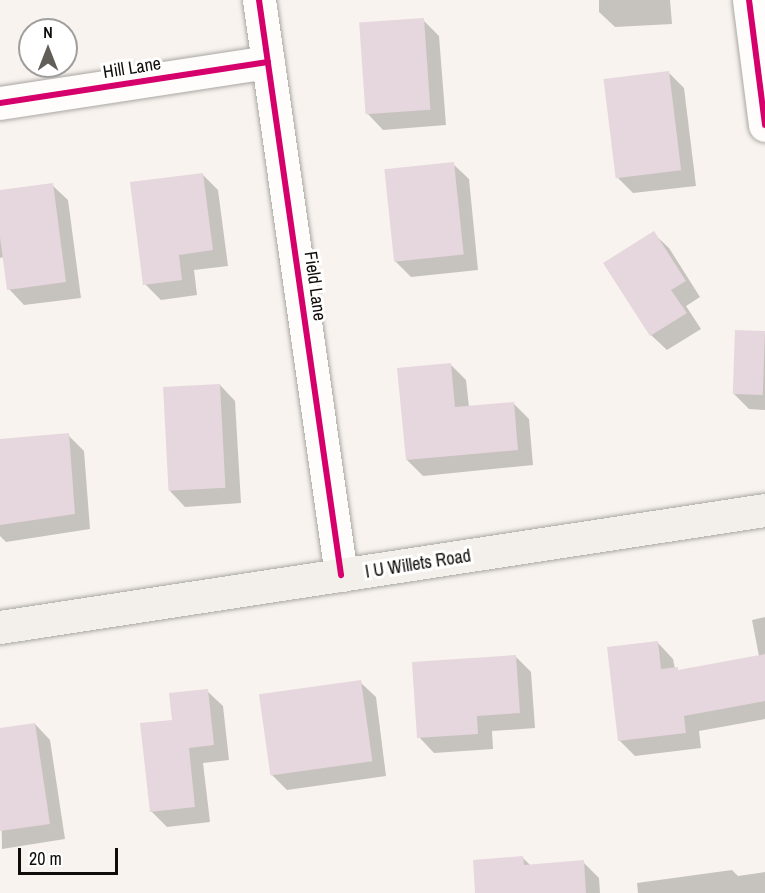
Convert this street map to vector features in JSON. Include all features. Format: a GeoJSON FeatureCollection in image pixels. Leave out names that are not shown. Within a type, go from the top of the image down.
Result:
{"type":"FeatureCollection","features":[{"type":"Feature","properties":{"kind":"main road","name":"I U Willets Road"},"geometry":{"type":"LineString","coordinates":[[0,627],[765,510]]}},
{"type":"Feature","properties":{"kind":"street","name":"Field Lane"},"geometry":{"type":"LineString","coordinates":[[259,0],[341,575]]}},
{"type":"Feature","properties":{"kind":"street"},"geometry":{"type":"LineString","coordinates":[[749,0],[765,125]]}},
{"type":"Feature","properties":{"kind":"street","name":"Hill Lane"},"geometry":{"type":"LineString","coordinates":[[0,103],[268,62]]}},
{"type":"Feature","properties":{"kind":"building"},"geometry":{"type":"Polygon","coordinates":[[[424,18],[430,110],[366,114],[359,23],[424,18]]]}},
{"type":"Feature","properties":{"kind":"building"},"geometry":{"type":"Polygon","coordinates":[[[669,71],[681,170],[616,178],[603,79],[669,71]]]}},
{"type":"Feature","properties":{"kind":"building"},"geometry":{"type":"Polygon","coordinates":[[[454,162],[464,254],[394,262],[384,169],[454,162]]]}},
{"type":"Feature","properties":{"kind":"building"},"geometry":{"type":"Polygon","coordinates":[[[203,173],[213,250],[179,255],[182,280],[143,285],[130,182],[203,173]]]}},
{"type":"Feature","properties":{"kind":"building"},"geometry":{"type":"Polygon","coordinates":[[[53,183],[66,282],[7,290],[0,237],[0,190],[53,183]]]}},
{"type":"Feature","properties":{"kind":"building"},"geometry":{"type":"Polygon","coordinates":[[[654,231],[686,281],[671,290],[687,313],[650,336],[603,263],[654,231]]]}},
{"type":"Feature","properties":{"kind":"building"},"geometry":{"type":"Polygon","coordinates":[[[735,330],[765,331],[763,395],[733,394],[735,330]]]}},
{"type":"Feature","properties":{"kind":"building"},"geometry":{"type":"Polygon","coordinates":[[[451,363],[455,407],[514,402],[518,450],[406,460],[397,368],[451,363]]]}},
{"type":"Feature","properties":{"kind":"building"},"geometry":{"type":"Polygon","coordinates":[[[220,384],[225,488],[169,491],[163,387],[220,384]]]}},
{"type":"Feature","properties":{"kind":"building"},"geometry":{"type":"Polygon","coordinates":[[[69,433],[75,514],[0,525],[0,439],[69,433]]]}},
{"type":"Feature","properties":{"kind":"building"},"geometry":{"type":"Polygon","coordinates":[[[658,641],[661,669],[678,667],[678,670],[765,654],[765,701],[684,716],[686,733],[618,741],[607,647],[658,641]]]}},
{"type":"Feature","properties":{"kind":"building"},"geometry":{"type":"Polygon","coordinates":[[[516,655],[520,713],[477,716],[478,734],[417,738],[412,662],[516,655]]]}},
{"type":"Feature","properties":{"kind":"building"},"geometry":{"type":"Polygon","coordinates":[[[361,680],[372,761],[270,776],[259,694],[361,680]]]}},
{"type":"Feature","properties":{"kind":"building"},"geometry":{"type":"Polygon","coordinates":[[[208,689],[214,745],[189,748],[195,807],[150,812],[140,723],[172,720],[169,693],[208,689]]]}},
{"type":"Feature","properties":{"kind":"building"},"geometry":{"type":"Polygon","coordinates":[[[35,723],[50,824],[0,831],[0,728],[35,723]]]}},
{"type":"Feature","properties":{"kind":"building"},"geometry":{"type":"Polygon","coordinates":[[[523,856],[524,865],[584,860],[586,893],[475,893],[473,860],[523,856]]]}},
{"type":"Feature","properties":{"kind":"cycle path"},"geometry":{"type":"LineString","coordinates":[[259,0],[341,575]]}},
{"type":"Feature","properties":{"kind":"cycle path"},"geometry":{"type":"LineString","coordinates":[[749,0],[765,125]]}},
{"type":"Feature","properties":{"kind":"cycle path"},"geometry":{"type":"LineString","coordinates":[[0,103],[268,62]]}}]}
